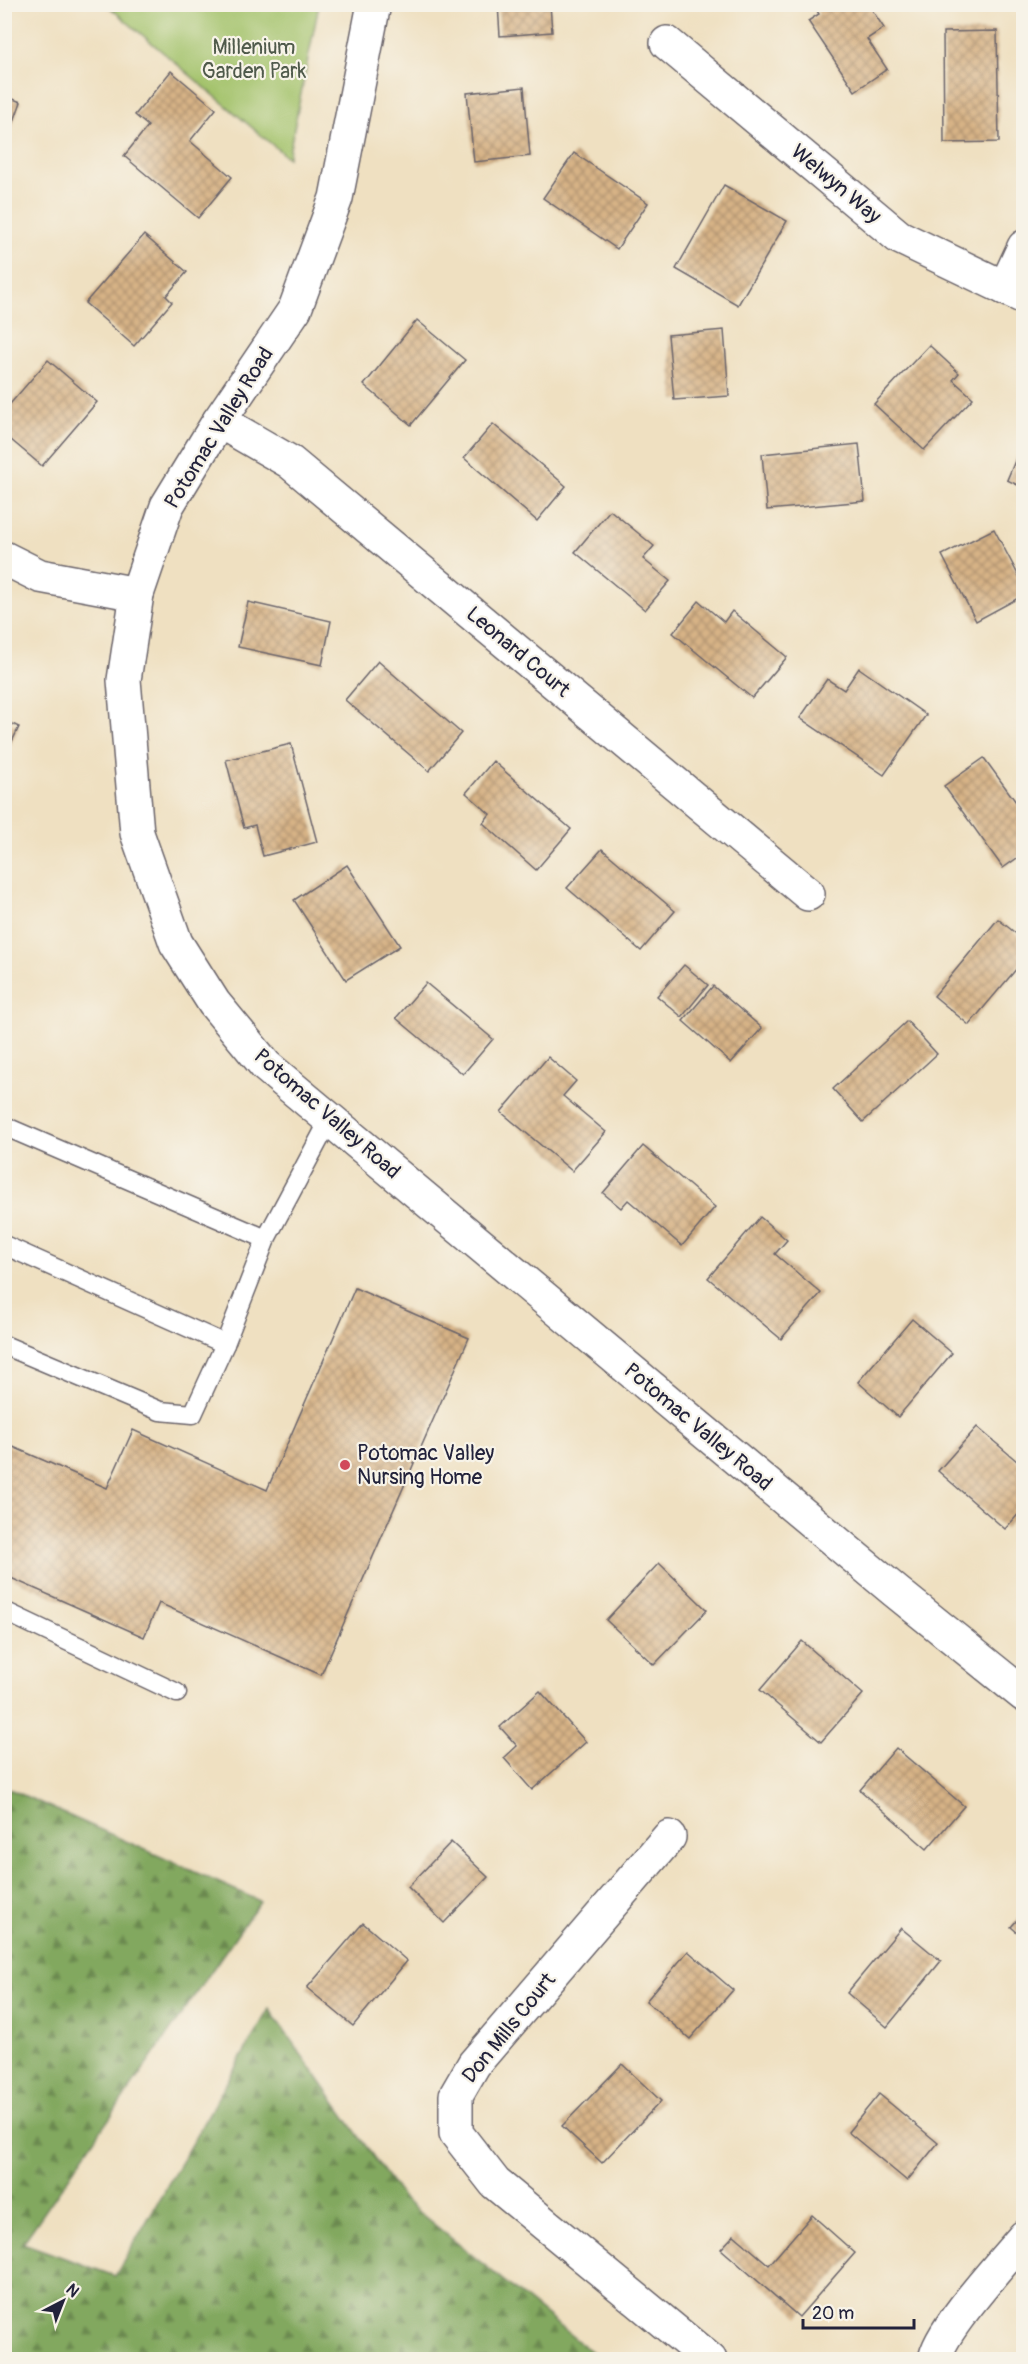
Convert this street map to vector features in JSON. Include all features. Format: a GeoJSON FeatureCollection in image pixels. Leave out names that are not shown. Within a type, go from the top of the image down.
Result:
{"type":"FeatureCollection","features":[{"type":"Feature","properties":{"kind":"street","name":"Potomac Valley Road"},"geometry":{"type":"LineString","coordinates":[[374,4],[336,198],[295,309],[219,421],[167,506],[137,594],[124,680],[137,833],[176,943],[214,1004],[266,1066],[895,1591],[1023,1695]]}},
{"type":"Feature","properties":{"kind":"street","name":"Welwyn Way"},"geometry":{"type":"LineString","coordinates":[[667,43],[899,237],[1014,293]]}},
{"type":"Feature","properties":{"kind":"street"},"geometry":{"type":"LineString","coordinates":[[1014,293],[1023,247]]}},
{"type":"Feature","properties":{"kind":"street","name":"Leonard Court"},"geometry":{"type":"LineString","coordinates":[[219,421],[290,462],[808,894]]}},
{"type":"Feature","properties":{"kind":"street"},"geometry":{"type":"LineString","coordinates":[[4,558],[40,576],[137,594]]}},
{"type":"Feature","properties":{"kind":"street","name":"Don Mills Court"},"geometry":{"type":"LineString","coordinates":[[669,1837],[474,2064],[456,2095],[456,2133],[495,2183],[711,2360]]}},
{"type":"Feature","properties":{"kind":"street"},"geometry":{"type":"LineString","coordinates":[[935,2360],[936,2351],[961,2313],[1023,2237]]}},
{"type":"Feature","properties":{"kind":"lane"},"geometry":{"type":"LineString","coordinates":[[4,1345],[160,1412],[193,1414],[225,1344],[266,1239],[330,1119]]}},
{"type":"Feature","properties":{"kind":"lane"},"geometry":{"type":"LineString","coordinates":[[4,1126],[266,1239]]}},
{"type":"Feature","properties":{"kind":"lane"},"geometry":{"type":"LineString","coordinates":[[4,1245],[225,1344]]}},
{"type":"Feature","properties":{"kind":"lane"},"geometry":{"type":"LineString","coordinates":[[4,1611],[177,1693]]}},
{"type":"Feature","properties":{"kind":"green space","name":"Millenium Garden Park"},"geometry":{"type":"Polygon","coordinates":[[[107,5],[319,5],[288,158],[107,5]]]}},
{"type":"Feature","properties":{"kind":"green space"},"geometry":{"type":"Polygon","coordinates":[[[5,1787],[260,1901],[23,2243],[115,2276],[269,2009],[404,2200],[600,2359],[5,2359],[5,1787]]]}},
{"type":"Feature","properties":{"kind":"building"},"geometry":{"type":"Polygon","coordinates":[[[498,4],[550,4],[552,32],[500,36],[498,4]]]}},
{"type":"Feature","properties":{"kind":"building"},"geometry":{"type":"Polygon","coordinates":[[[813,4],[868,4],[884,28],[867,39],[887,69],[855,91],[808,21],[819,14],[813,4]]]}},
{"type":"Feature","properties":{"kind":"building"},"geometry":{"type":"Polygon","coordinates":[[[997,31],[999,142],[944,143],[943,32],[997,31]]]}},
{"type":"Feature","properties":{"kind":"building"},"geometry":{"type":"Polygon","coordinates":[[[171,71],[216,109],[190,141],[232,177],[198,218],[124,156],[148,126],[135,115],[171,71]]]}},
{"type":"Feature","properties":{"kind":"building"},"geometry":{"type":"Polygon","coordinates":[[[524,87],[530,156],[474,162],[467,93],[524,87]]]}},
{"type":"Feature","properties":{"kind":"building"},"geometry":{"type":"Polygon","coordinates":[[[5,96],[21,102],[5,146],[5,96]]]}},
{"type":"Feature","properties":{"kind":"building"},"geometry":{"type":"Polygon","coordinates":[[[574,153],[648,203],[617,249],[543,198],[574,153]]]}},
{"type":"Feature","properties":{"kind":"building"},"geometry":{"type":"Polygon","coordinates":[[[724,185],[787,221],[738,305],[676,269],[724,185]]]}},
{"type":"Feature","properties":{"kind":"building"},"geometry":{"type":"Polygon","coordinates":[[[144,235],[187,272],[166,296],[172,302],[134,346],[85,303],[144,235]]]}},
{"type":"Feature","properties":{"kind":"building"},"geometry":{"type":"Polygon","coordinates":[[[417,320],[465,360],[411,425],[364,385],[417,320]]]}},
{"type":"Feature","properties":{"kind":"building"},"geometry":{"type":"Polygon","coordinates":[[[724,330],[729,396],[674,400],[668,335],[724,330]]]}},
{"type":"Feature","properties":{"kind":"building"},"geometry":{"type":"Polygon","coordinates":[[[929,345],[959,373],[953,380],[973,398],[924,450],[874,404],[929,345]]]}},
{"type":"Feature","properties":{"kind":"building"},"geometry":{"type":"Polygon","coordinates":[[[48,360],[97,402],[42,466],[4,434],[4,411],[48,360]]]}},
{"type":"Feature","properties":{"kind":"building"},"geometry":{"type":"Polygon","coordinates":[[[493,424],[566,486],[537,521],[464,458],[493,424]]]}},
{"type":"Feature","properties":{"kind":"building"},"geometry":{"type":"Polygon","coordinates":[[[1024,442],[1024,488],[1007,480],[1024,442]]]}},
{"type":"Feature","properties":{"kind":"building"},"geometry":{"type":"Polygon","coordinates":[[[859,444],[865,501],[767,510],[762,454],[859,444]]]}},
{"type":"Feature","properties":{"kind":"building"},"geometry":{"type":"Polygon","coordinates":[[[610,510],[654,546],[643,559],[670,581],[645,610],[575,552],[610,510]]]}},
{"type":"Feature","properties":{"kind":"building"},"geometry":{"type":"Polygon","coordinates":[[[994,529],[1024,586],[1024,595],[976,621],[942,555],[994,529]]]}},
{"type":"Feature","properties":{"kind":"building"},"geometry":{"type":"Polygon","coordinates":[[[699,601],[724,622],[732,611],[787,657],[752,698],[673,633],[699,601]]]}},
{"type":"Feature","properties":{"kind":"building"},"geometry":{"type":"Polygon","coordinates":[[[248,602],[331,621],[322,665],[238,647],[248,602]]]}},
{"type":"Feature","properties":{"kind":"building"},"geometry":{"type":"Polygon","coordinates":[[[378,661],[461,733],[429,771],[345,700],[378,661]]]}},
{"type":"Feature","properties":{"kind":"building"},"geometry":{"type":"Polygon","coordinates":[[[859,668],[926,715],[884,775],[800,718],[827,679],[844,690],[859,668]]]}},
{"type":"Feature","properties":{"kind":"building"},"geometry":{"type":"Polygon","coordinates":[[[4,720],[19,727],[4,758],[4,720]]]}},
{"type":"Feature","properties":{"kind":"building"},"geometry":{"type":"Polygon","coordinates":[[[291,744],[317,842],[263,856],[255,825],[244,828],[226,760],[291,744]]]}},
{"type":"Feature","properties":{"kind":"building"},"geometry":{"type":"Polygon","coordinates":[[[984,758],[1024,813],[1024,853],[1003,868],[944,786],[984,758]]]}},
{"type":"Feature","properties":{"kind":"building"},"geometry":{"type":"Polygon","coordinates":[[[493,761],[571,829],[536,870],[483,823],[490,814],[466,793],[493,761]]]}},
{"type":"Feature","properties":{"kind":"building"},"geometry":{"type":"Polygon","coordinates":[[[602,849],[675,911],[641,951],[567,888],[602,849]]]}},
{"type":"Feature","properties":{"kind":"building"},"geometry":{"type":"Polygon","coordinates":[[[347,865],[400,946],[346,980],[294,900],[347,865]]]}},
{"type":"Feature","properties":{"kind":"building"},"geometry":{"type":"Polygon","coordinates":[[[998,919],[1024,940],[1024,960],[969,1025],[934,996],[998,919]]]}},
{"type":"Feature","properties":{"kind":"building"},"geometry":{"type":"Polygon","coordinates":[[[684,965],[708,985],[682,1017],[657,996],[684,965]]]}},
{"type":"Feature","properties":{"kind":"building"},"geometry":{"type":"Polygon","coordinates":[[[426,983],[493,1039],[463,1074],[396,1018],[426,983]]]}},
{"type":"Feature","properties":{"kind":"building"},"geometry":{"type":"Polygon","coordinates":[[[713,986],[762,1028],[731,1063],[683,1021],[713,986]]]}},
{"type":"Feature","properties":{"kind":"building"},"geometry":{"type":"Polygon","coordinates":[[[907,1021],[937,1054],[863,1122],[833,1089],[907,1021]]]}},
{"type":"Feature","properties":{"kind":"building"},"geometry":{"type":"Polygon","coordinates":[[[548,1057],[576,1081],[563,1096],[606,1132],[572,1171],[501,1112],[548,1057]]]}},
{"type":"Feature","properties":{"kind":"building"},"geometry":{"type":"Polygon","coordinates":[[[643,1146],[715,1207],[682,1246],[628,1200],[621,1208],[603,1193],[643,1146]]]}},
{"type":"Feature","properties":{"kind":"building"},"geometry":{"type":"Polygon","coordinates":[[[760,1217],[787,1240],[775,1254],[821,1293],[781,1339],[708,1278],[760,1217]]]}},
{"type":"Feature","properties":{"kind":"building","name":"Potomac Valley Nursing Home"},"geometry":{"type":"Polygon","coordinates":[[[355,1288],[469,1338],[321,1675],[159,1603],[144,1637],[4,1575],[4,1443],[107,1488],[133,1430],[267,1490],[355,1288]]]}},
{"type":"Feature","properties":{"kind":"building"},"geometry":{"type":"Polygon","coordinates":[[[912,1319],[952,1353],[898,1417],[858,1382],[912,1319]]]}},
{"type":"Feature","properties":{"kind":"building"},"geometry":{"type":"Polygon","coordinates":[[[977,1427],[1024,1467],[1024,1508],[1005,1529],[938,1471],[977,1427]]]}},
{"type":"Feature","properties":{"kind":"building"},"geometry":{"type":"Polygon","coordinates":[[[659,1563],[707,1610],[654,1665],[606,1620],[659,1563]]]}},
{"type":"Feature","properties":{"kind":"building"},"geometry":{"type":"Polygon","coordinates":[[[802,1641],[863,1694],[821,1742],[760,1690],[802,1641]]]}},
{"type":"Feature","properties":{"kind":"building"},"geometry":{"type":"Polygon","coordinates":[[[540,1691],[586,1742],[532,1790],[504,1758],[517,1746],[500,1727],[540,1691]]]}},
{"type":"Feature","properties":{"kind":"building"},"geometry":{"type":"Polygon","coordinates":[[[896,1748],[964,1806],[927,1849],[860,1790],[896,1748]]]}},
{"type":"Feature","properties":{"kind":"building"},"geometry":{"type":"Polygon","coordinates":[[[451,1842],[488,1877],[444,1923],[408,1887],[451,1842]]]}},
{"type":"Feature","properties":{"kind":"building"},"geometry":{"type":"Polygon","coordinates":[[[1024,1912],[1024,1938],[1011,1927],[1024,1912]]]}},
{"type":"Feature","properties":{"kind":"building"},"geometry":{"type":"Polygon","coordinates":[[[363,1923],[407,1961],[353,2026],[307,1988],[363,1923]]]}},
{"type":"Feature","properties":{"kind":"building"},"geometry":{"type":"Polygon","coordinates":[[[901,1928],[941,1961],[887,2027],[847,1993],[901,1928]]]}},
{"type":"Feature","properties":{"kind":"building"},"geometry":{"type":"Polygon","coordinates":[[[688,1951],[733,1990],[690,2039],[646,2001],[688,1951]]]}},
{"type":"Feature","properties":{"kind":"building"},"geometry":{"type":"Polygon","coordinates":[[[622,2064],[661,2101],[602,2163],[562,2126],[622,2064]]]}},
{"type":"Feature","properties":{"kind":"building"},"geometry":{"type":"Polygon","coordinates":[[[879,2094],[938,2143],[907,2181],[848,2132],[879,2094]]]}},
{"type":"Feature","properties":{"kind":"building"},"geometry":{"type":"Polygon","coordinates":[[[812,2215],[855,2253],[799,2317],[721,2249],[734,2235],[769,2265],[812,2215]]]}},
{"type":"Feature","properties":{"kind":"place","name":"Potomac Valley Nursing Home"},"geometry":{"type":"Point","coordinates":[345,1465]}}]}
